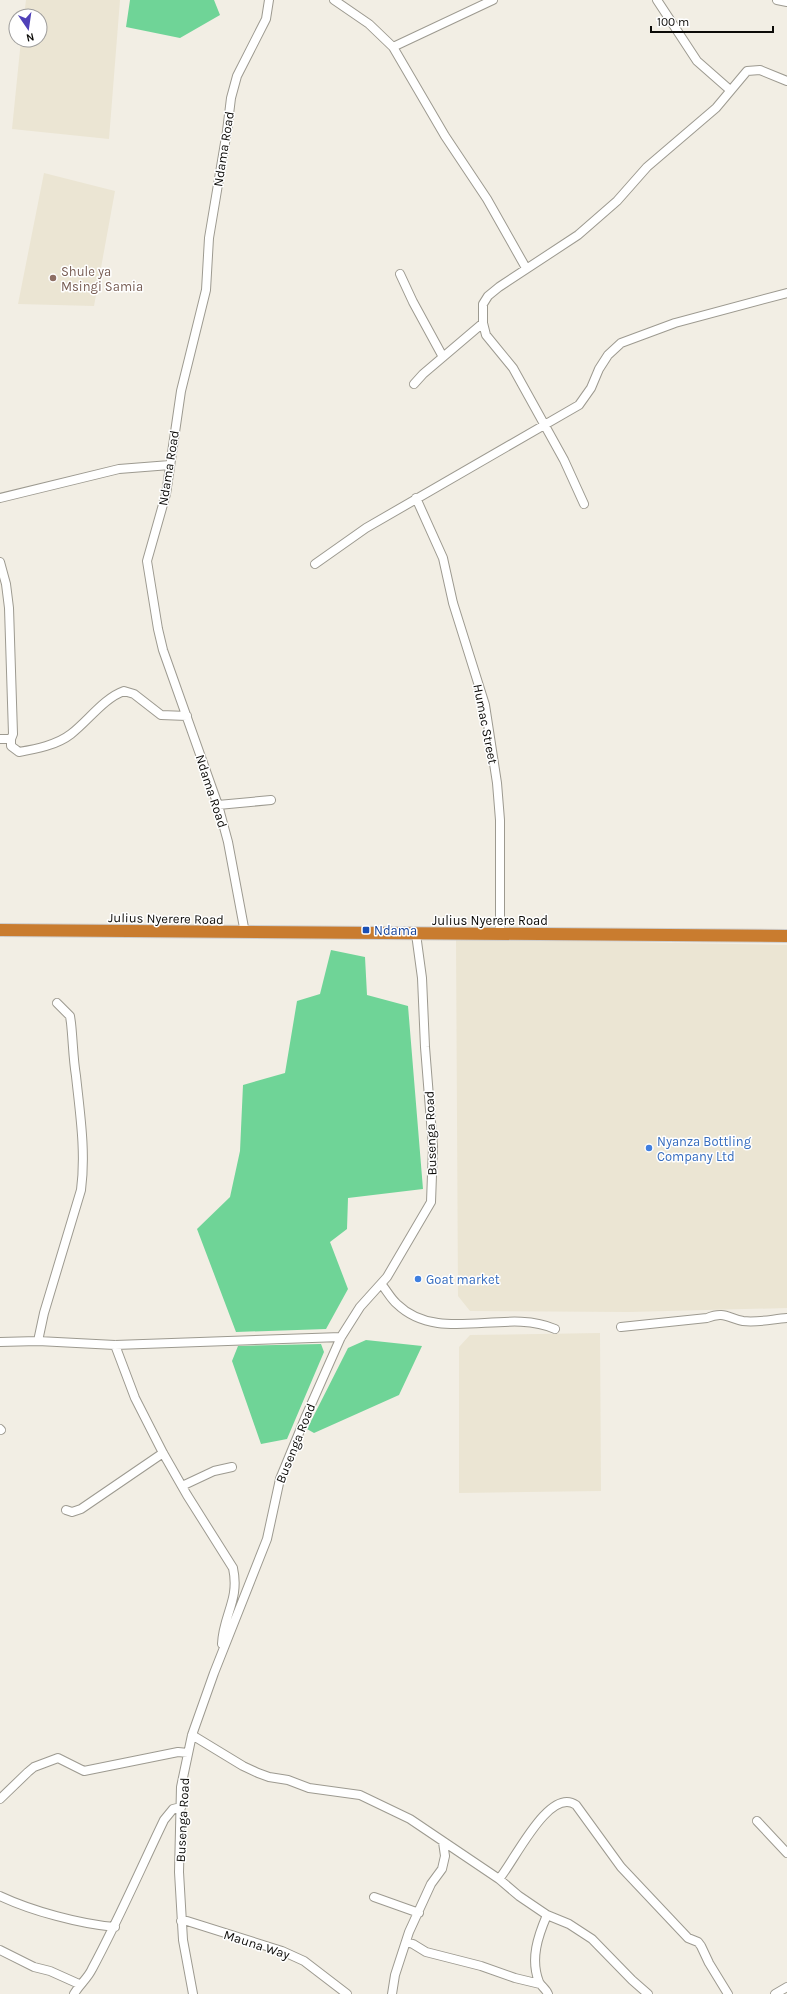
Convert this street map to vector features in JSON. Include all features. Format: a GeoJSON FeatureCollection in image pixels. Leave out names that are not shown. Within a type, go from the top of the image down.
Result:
{"type":"FeatureCollection","features":[{"type":"Feature","properties":{"kind":"highway","name":"Julius Nyerere Road"},"geometry":{"type":"LineString","coordinates":[[0,930],[787,936]]}},
{"type":"Feature","properties":{"kind":"street","name":"Ndama Road"},"geometry":{"type":"LineString","coordinates":[[245,933],[228,842],[218,805],[161,643],[147,569],[150,546],[166,494],[181,391],[206,290],[209,238],[231,98],[237,76],[266,18],[269,0]]}},
{"type":"Feature","properties":{"kind":"street"},"geometry":{"type":"LineString","coordinates":[[334,0],[369,24],[393,47],[445,136],[487,199],[526,268]]}},
{"type":"Feature","properties":{"kind":"street"},"geometry":{"type":"LineString","coordinates":[[393,47],[493,0]]}},
{"type":"Feature","properties":{"kind":"street"},"geometry":{"type":"LineString","coordinates":[[658,0],[697,62],[730,90]]}},
{"type":"Feature","properties":{"kind":"street"},"geometry":{"type":"LineString","coordinates":[[777,0],[787,2]]}},
{"type":"Feature","properties":{"kind":"street"},"geometry":{"type":"LineString","coordinates":[[584,504],[545,424],[513,368],[486,335],[483,323],[483,304],[488,296],[526,268],[578,234],[617,201],[647,167],[716,108],[747,71],[760,70],[787,81]]}},
{"type":"Feature","properties":{"kind":"street"},"geometry":{"type":"LineString","coordinates":[[400,274],[413,302],[443,357]]}},
{"type":"Feature","properties":{"kind":"street"},"geometry":{"type":"LineString","coordinates":[[315,564],[366,528],[579,405],[591,388],[599,369],[608,355],[621,343],[675,323],[787,293]]}},
{"type":"Feature","properties":{"kind":"street"},"geometry":{"type":"LineString","coordinates":[[414,384],[483,323]]}},
{"type":"Feature","properties":{"kind":"street"},"geometry":{"type":"LineString","coordinates":[[0,498],[119,470],[170,464]]}},
{"type":"Feature","properties":{"kind":"street","name":"Humac Street"},"geometry":{"type":"LineString","coordinates":[[416,498],[443,558],[453,603],[485,705],[497,782],[500,820],[500,935]]}},
{"type":"Feature","properties":{"kind":"street"},"geometry":{"type":"LineString","coordinates":[[0,562],[6,584],[9,608],[13,734],[11,739],[12,746],[19,752],[55,743],[71,734],[114,696],[124,691],[134,694],[161,715],[187,716]]}},
{"type":"Feature","properties":{"kind":"street"},"geometry":{"type":"LineString","coordinates":[[0,739],[11,739]]}},
{"type":"Feature","properties":{"kind":"street"},"geometry":{"type":"LineString","coordinates":[[218,805],[272,800]]}},
{"type":"Feature","properties":{"kind":"street","name":"Busenga Road"},"geometry":{"type":"LineString","coordinates":[[193,1994],[183,1940],[179,1872],[181,1787],[192,1735],[222,1653],[267,1539],[280,1479],[341,1337],[360,1307],[382,1285],[430,1202],[433,1147],[425,1047],[422,978],[416,934]]}},
{"type":"Feature","properties":{"kind":"street"},"geometry":{"type":"LineString","coordinates":[[38,1341],[46,1305],[81,1190],[84,1171],[80,1104],[70,1016],[57,1003]]}},
{"type":"Feature","properties":{"kind":"street"},"geometry":{"type":"LineString","coordinates":[[382,1285],[397,1304],[427,1322],[443,1324],[535,1322],[554,1329]]}},
{"type":"Feature","properties":{"kind":"street"},"geometry":{"type":"LineString","coordinates":[[621,1327],[707,1318],[725,1314],[743,1321],[787,1318]]}},
{"type":"Feature","properties":{"kind":"street"},"geometry":{"type":"LineString","coordinates":[[0,1342],[38,1341],[115,1345],[341,1337]]}},
{"type":"Feature","properties":{"kind":"street"},"geometry":{"type":"LineString","coordinates":[[115,1345],[135,1398],[163,1453],[223,1555],[234,1568],[236,1581],[235,1593],[224,1628],[222,1653]]}},
{"type":"Feature","properties":{"kind":"street"},"geometry":{"type":"LineString","coordinates":[[66,1510],[72,1512],[81,1509],[163,1453]]}},
{"type":"Feature","properties":{"kind":"street"},"geometry":{"type":"LineString","coordinates":[[182,1486],[214,1471],[232,1467]]}},
{"type":"Feature","properties":{"kind":"street"},"geometry":{"type":"LineString","coordinates":[[192,1735],[243,1766],[263,1775],[288,1780],[309,1788],[360,1795],[410,1819],[499,1879],[519,1896],[547,1915],[569,1924],[592,1939],[632,1980],[648,1994]]}},
{"type":"Feature","properties":{"kind":"street"},"geometry":{"type":"LineString","coordinates":[[0,1799],[34,1767],[58,1758],[84,1770],[178,1752],[188,1753]]}},
{"type":"Feature","properties":{"kind":"street"},"geometry":{"type":"LineString","coordinates":[[499,1879],[539,1820],[548,1810],[557,1803],[567,1801],[571,1802],[576,1805],[621,1867],[634,1882],[688,1938],[698,1942],[708,1963],[728,1994]]}},
{"type":"Feature","properties":{"kind":"street"},"geometry":{"type":"LineString","coordinates":[[74,1994],[79,1984],[91,1972],[115,1927],[123,1905],[164,1820],[173,1809],[181,1807]]}},
{"type":"Feature","properties":{"kind":"street"},"geometry":{"type":"LineString","coordinates":[[757,1822],[787,1853]]}},
{"type":"Feature","properties":{"kind":"street"},"geometry":{"type":"LineString","coordinates":[[392,1994],[395,1975],[406,1942],[431,1884],[442,1869],[445,1856],[442,1842]]}},
{"type":"Feature","properties":{"kind":"street"},"geometry":{"type":"LineString","coordinates":[[0,1896],[19,1904],[94,1925],[115,1927]]}},
{"type":"Feature","properties":{"kind":"street"},"geometry":{"type":"LineString","coordinates":[[374,1898],[419,1913]]}},
{"type":"Feature","properties":{"kind":"street"},"geometry":{"type":"LineString","coordinates":[[547,1915],[537,1939],[535,1966],[540,1984],[548,1994]]}},
{"type":"Feature","properties":{"kind":"street","name":"Mauna Way"},"geometry":{"type":"LineString","coordinates":[[181,1921],[187,1921],[282,1951],[304,1961],[347,1994]]}},
{"type":"Feature","properties":{"kind":"street"},"geometry":{"type":"LineString","coordinates":[[406,1942],[413,1944],[426,1952],[481,1966],[515,1978],[540,1984]]}},
{"type":"Feature","properties":{"kind":"street"},"geometry":{"type":"LineString","coordinates":[[0,1950],[34,1967],[50,1971],[79,1984]]}},
{"type":"Feature","properties":{"kind":"street"},"geometry":{"type":"LineString","coordinates":[[775,1994],[787,1987]]}},
{"type":"Feature","properties":{"kind":"shaded area"},"geometry":{"type":"Polygon","coordinates":[[[26,0],[120,0],[109,139],[12,129],[20,48],[48,48],[48,8],[25,8],[26,0]]]}},
{"type":"Feature","properties":{"kind":"shaded area"},"geometry":{"type":"Polygon","coordinates":[[[44,173],[115,191],[94,306],[18,304],[44,173]]]}},
{"type":"Feature","properties":{"kind":"shaded area"},"geometry":{"type":"Polygon","coordinates":[[[456,939],[787,945],[787,1308],[629,1312],[470,1311],[458,1296],[456,939]]]}},
{"type":"Feature","properties":{"kind":"shaded area"},"geometry":{"type":"Polygon","coordinates":[[[600,1333],[601,1491],[459,1493],[459,1347],[470,1335],[600,1333]]]}},
{"type":"Feature","properties":{"kind":"green space"},"geometry":{"type":"Polygon","coordinates":[[[130,0],[214,0],[220,15],[180,38],[126,27],[130,0]]]}},
{"type":"Feature","properties":{"kind":"green space"},"geometry":{"type":"Polygon","coordinates":[[[331,950],[365,957],[367,995],[408,1006],[423,1189],[348,1198],[347,1229],[330,1242],[348,1289],[326,1329],[236,1332],[197,1229],[230,1197],[240,1151],[243,1085],[285,1073],[297,1001],[320,994],[331,950]]]}},
{"type":"Feature","properties":{"kind":"green space"},"geometry":{"type":"Polygon","coordinates":[[[366,1340],[422,1346],[399,1395],[314,1433],[307,1429],[348,1348],[366,1340]]]}},
{"type":"Feature","properties":{"kind":"green space"},"geometry":{"type":"Polygon","coordinates":[[[321,1344],[324,1352],[287,1439],[261,1444],[232,1361],[238,1346],[321,1344]]]}},
{"type":"Feature","properties":{"kind":"place","name":"Shule ya Msingi Samia"},"geometry":{"type":"Point","coordinates":[53,278]}},
{"type":"Feature","properties":{"kind":"place","name":"Ndama"},"geometry":{"type":"Point","coordinates":[366,930]}},
{"type":"Feature","properties":{"kind":"place","name":"Nyanza Bottling Company Ltd"},"geometry":{"type":"Point","coordinates":[649,1148]}},
{"type":"Feature","properties":{"kind":"place","name":"Goat market"},"geometry":{"type":"Point","coordinates":[418,1279]}}]}
